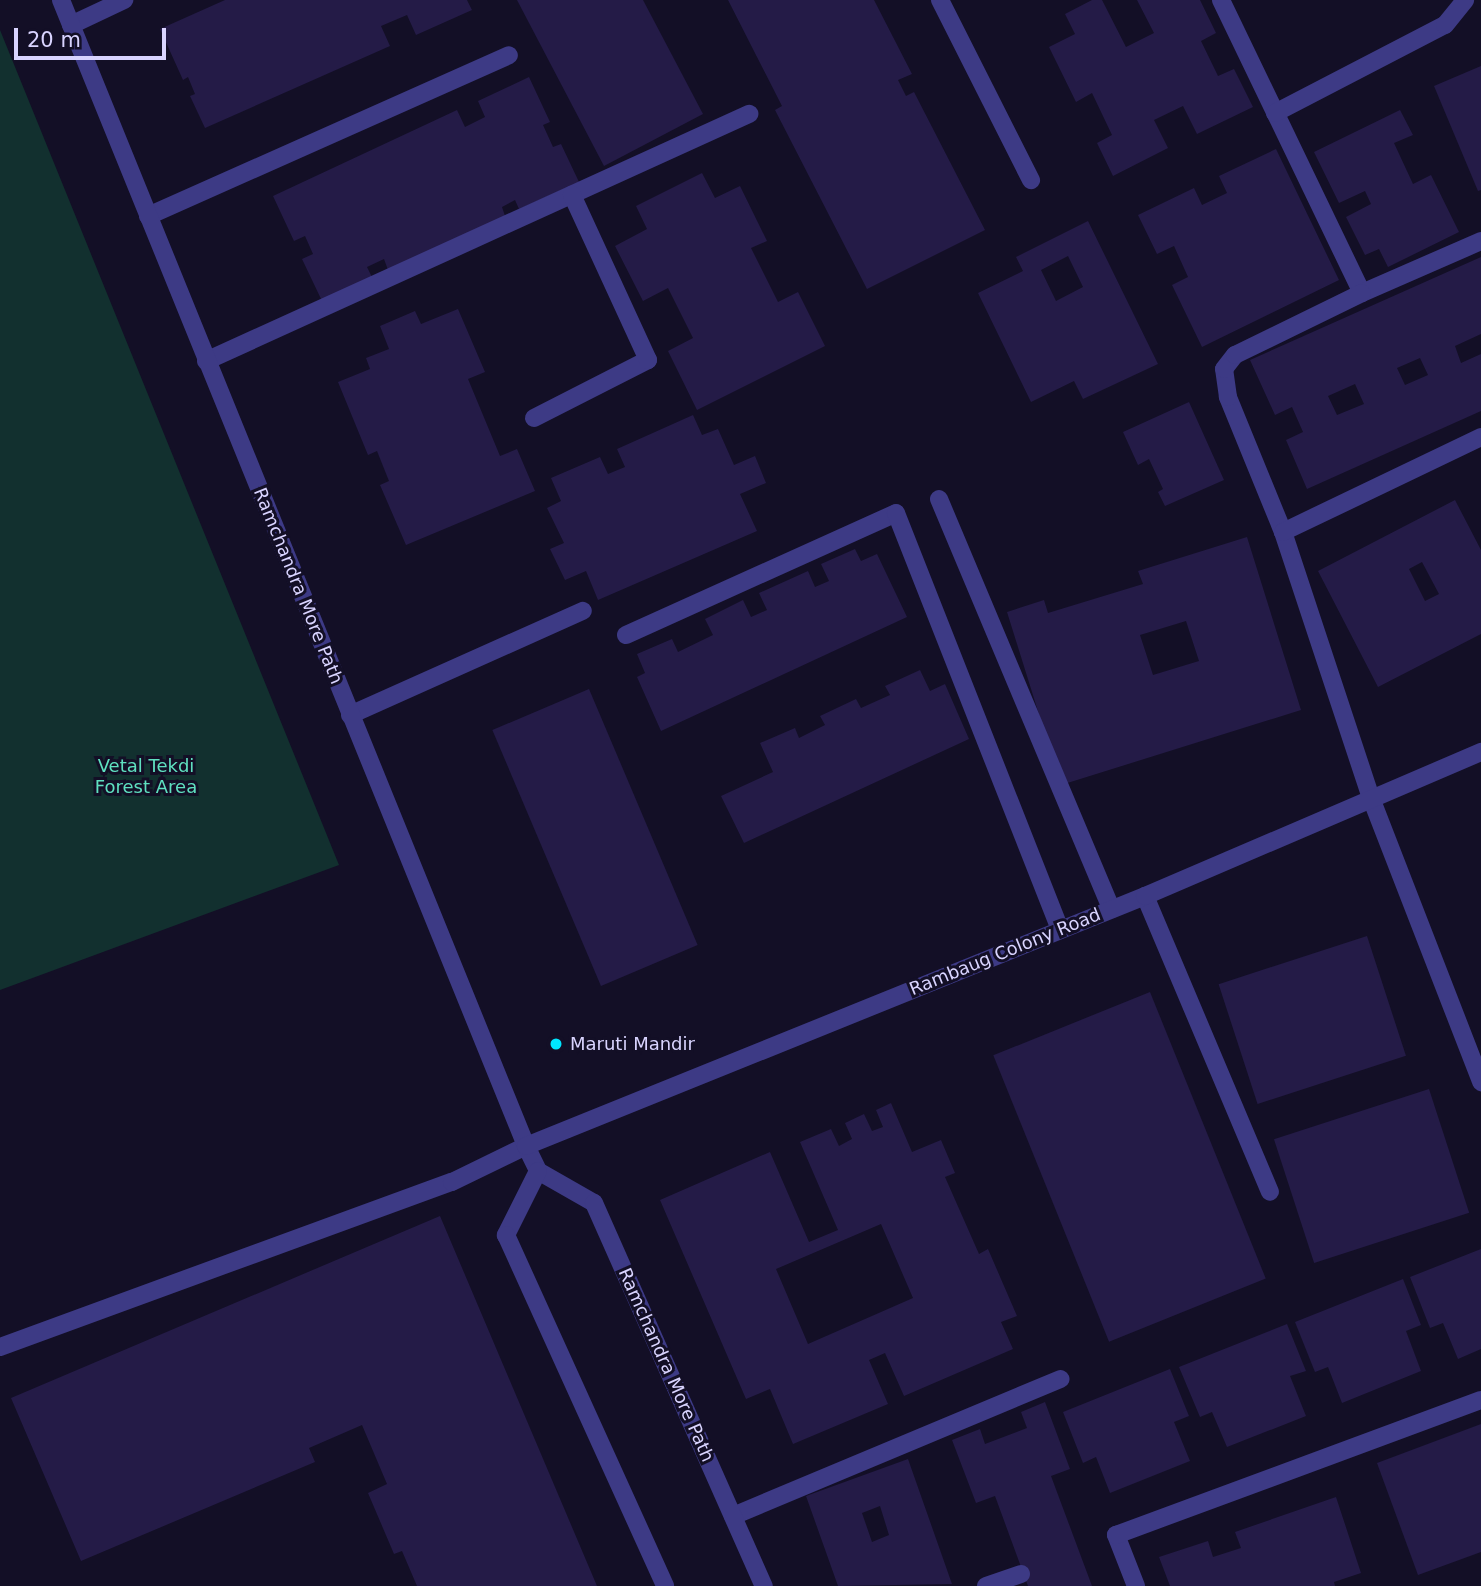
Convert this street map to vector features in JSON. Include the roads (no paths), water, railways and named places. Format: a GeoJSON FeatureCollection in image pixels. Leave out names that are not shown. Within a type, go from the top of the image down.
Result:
{"type":"FeatureCollection","features":[{"type":"Feature","properties":{"kind":"street","name":"Ramchandra More Path"},"geometry":{"type":"LineString","coordinates":[[61,0],[537,1171],[594,1203],[764,1586]]}},
{"type":"Feature","properties":{"kind":"street"},"geometry":{"type":"LineString","coordinates":[[71,25],[124,0]]}},
{"type":"Feature","properties":{"kind":"street"},"geometry":{"type":"LineString","coordinates":[[940,0],[1031,180]]}},
{"type":"Feature","properties":{"kind":"street"},"geometry":{"type":"LineString","coordinates":[[1220,0],[1362,293]]}},
{"type":"Feature","properties":{"kind":"street"},"geometry":{"type":"LineString","coordinates":[[1275,113],[1445,25],[1465,0]]}},
{"type":"Feature","properties":{"kind":"street"},"geometry":{"type":"LineString","coordinates":[[148,216],[509,55]]}},
{"type":"Feature","properties":{"kind":"street"},"geometry":{"type":"LineString","coordinates":[[206,361],[749,114]]}},
{"type":"Feature","properties":{"kind":"street"},"geometry":{"type":"LineString","coordinates":[[534,418],[648,360],[572,195]]}},
{"type":"Feature","properties":{"kind":"street"},"geometry":{"type":"LineString","coordinates":[[1481,241],[1362,293],[1235,355],[1224,369],[1228,397],[1283,532],[1371,798],[1481,1082]]}},
{"type":"Feature","properties":{"kind":"street"},"geometry":{"type":"LineString","coordinates":[[1283,532],[1481,437]]}},
{"type":"Feature","properties":{"kind":"street"},"geometry":{"type":"LineString","coordinates":[[939,499],[1111,909]]}},
{"type":"Feature","properties":{"kind":"street"},"geometry":{"type":"LineString","coordinates":[[626,635],[896,513],[1060,930]]}},
{"type":"Feature","properties":{"kind":"street"},"geometry":{"type":"LineString","coordinates":[[350,715],[583,611]]}},
{"type":"Feature","properties":{"kind":"street","name":"Rambaug Colony Road"},"geometry":{"type":"LineString","coordinates":[[0,1348],[452,1182],[526,1146],[1145,896],[1481,752]]}},
{"type":"Feature","properties":{"kind":"street"},"geometry":{"type":"LineString","coordinates":[[1145,896],[1270,1192]]}},
{"type":"Feature","properties":{"kind":"street"},"geometry":{"type":"LineString","coordinates":[[537,1171],[506,1235],[665,1586]]}},
{"type":"Feature","properties":{"kind":"street"},"geometry":{"type":"LineString","coordinates":[[733,1516],[1060,1378]]}},
{"type":"Feature","properties":{"kind":"street"},"geometry":{"type":"LineString","coordinates":[[1136,1586],[1116,1535],[1481,1400]]}},
{"type":"Feature","properties":{"kind":"street"},"geometry":{"type":"LineString","coordinates":[[986,1586],[1021,1574]]}},
{"type":"Feature","properties":{"kind":"place","name":"Maruti Mandir"},"geometry":{"type":"Point","coordinates":[556,1044]}},
{"type":"Feature","properties":{"kind":"park label","name":"Vetal Tekdi Forest Area"},"geometry":{"type":"Point","coordinates":[146,777]}}]}
